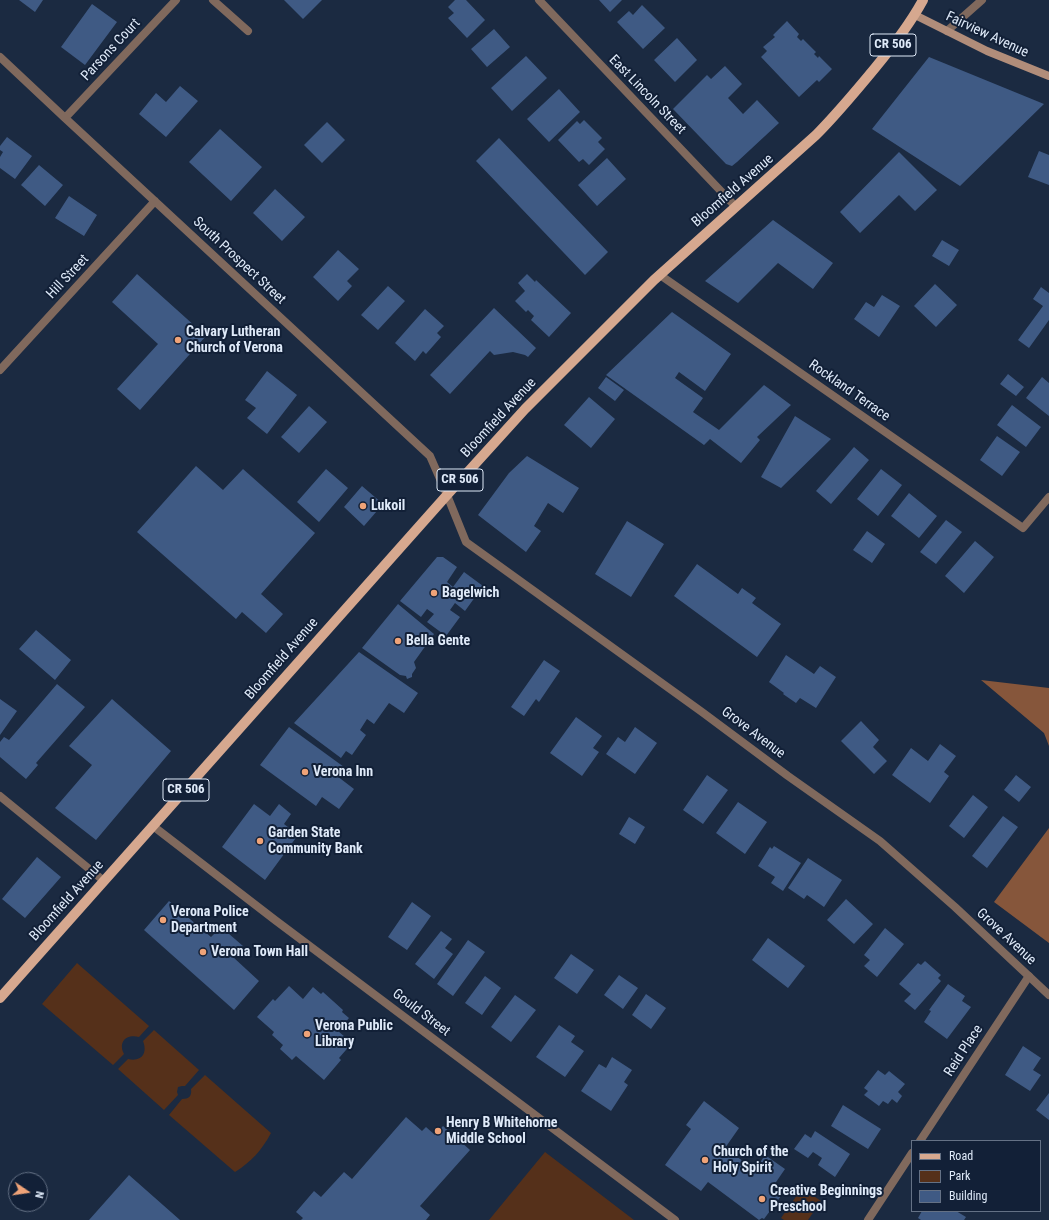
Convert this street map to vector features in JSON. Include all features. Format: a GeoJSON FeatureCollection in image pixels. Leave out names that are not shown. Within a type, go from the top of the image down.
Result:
{"type":"FeatureCollection","features":[{"type":"Feature","properties":{"kind":"main road","name":"Bloomfield Avenue"},"geometry":{"type":"LineString","coordinates":[[0,998],[485,452],[550,383],[660,275],[816,135],[837,114],[894,44],[915,15],[923,0]]}},
{"type":"Feature","properties":{"kind":"main road","name":"Fairview Avenue"},"geometry":{"type":"LineString","coordinates":[[915,15],[987,51],[1049,76]]}},
{"type":"Feature","properties":{"kind":"street","name":"Parsons Court"},"geometry":{"type":"LineString","coordinates":[[65,118],[176,0]]}},
{"type":"Feature","properties":{"kind":"street"},"geometry":{"type":"LineString","coordinates":[[213,0],[248,31]]}},
{"type":"Feature","properties":{"kind":"street","name":"East Lincoln Street"},"geometry":{"type":"LineString","coordinates":[[539,0],[736,207]]}},
{"type":"Feature","properties":{"kind":"street"},"geometry":{"type":"LineString","coordinates":[[947,31],[982,0]]}},
{"type":"Feature","properties":{"kind":"street","name":"South Prospect Street"},"geometry":{"type":"LineString","coordinates":[[0,57],[430,456],[447,494]]}},
{"type":"Feature","properties":{"kind":"street","name":"Hill Street"},"geometry":{"type":"LineString","coordinates":[[0,370],[155,201]]}},
{"type":"Feature","properties":{"kind":"street","name":"Rockland Terrace"},"geometry":{"type":"LineString","coordinates":[[660,275],[1023,528],[1049,497]]}},
{"type":"Feature","properties":{"kind":"street","name":"Grove Avenue"},"geometry":{"type":"LineString","coordinates":[[447,494],[466,542],[880,841],[955,907],[1049,995]]}},
{"type":"Feature","properties":{"kind":"street"},"geometry":{"type":"LineString","coordinates":[[0,796],[104,881]]}},
{"type":"Feature","properties":{"kind":"street","name":"Gould Street"},"geometry":{"type":"LineString","coordinates":[[153,826],[275,920],[675,1220]]}},
{"type":"Feature","properties":{"kind":"street","name":"Reid Place"},"geometry":{"type":"LineString","coordinates":[[921,1140],[1029,976]]}},
{"type":"Feature","properties":{"kind":"street"},"geometry":{"type":"LineString","coordinates":[[868,1220],[911,1155]]}},
{"type":"Feature","properties":{"kind":"green space"},"geometry":{"type":"Polygon","coordinates":[[[77,963],[149,1026],[139,1037],[134,1036],[124,1040],[122,1050],[124,1054],[113,1065],[42,1004],[77,963]]]}},
{"type":"Feature","properties":{"kind":"green space"},"geometry":{"type":"Polygon","coordinates":[[[154,1030],[199,1070],[185,1086],[178,1087],[178,1095],[164,1110],[118,1069],[128,1059],[133,1060],[142,1056],[145,1050],[143,1041],[154,1030]]]}},
{"type":"Feature","properties":{"kind":"green space"},"geometry":{"type":"Polygon","coordinates":[[[205,1075],[271,1133],[256,1155],[235,1172],[169,1115],[182,1099],[190,1097],[191,1089],[205,1075]]]}},
{"type":"Feature","properties":{"kind":"green space"},"geometry":{"type":"Polygon","coordinates":[[[545,1152],[634,1220],[489,1220],[545,1152]]]}},
{"type":"Feature","properties":{"kind":"green space"},"geometry":{"type":"Polygon","coordinates":[[[802,1188],[821,1201],[808,1220],[784,1220],[781,1218],[802,1188]]]}},
{"type":"Feature","properties":{"kind":"shaded area"},"geometry":{"type":"Polygon","coordinates":[[[981,680],[1049,688],[1049,746],[1044,733],[981,680]]]}},
{"type":"Feature","properties":{"kind":"shaded area"},"geometry":{"type":"Polygon","coordinates":[[[1049,828],[1049,943],[994,902],[1049,828]]]}},
{"type":"Feature","properties":{"kind":"building"},"geometry":{"type":"Polygon","coordinates":[[[19,0],[43,0],[35,12],[19,0]]]}},
{"type":"Feature","properties":{"kind":"building"},"geometry":{"type":"Polygon","coordinates":[[[284,0],[322,0],[303,19],[284,0]]]}},
{"type":"Feature","properties":{"kind":"building"},"geometry":{"type":"Polygon","coordinates":[[[455,0],[466,0],[485,20],[467,38],[448,18],[454,13],[448,7],[455,0]]]}},
{"type":"Feature","properties":{"kind":"building"},"geometry":{"type":"Polygon","coordinates":[[[599,0],[622,0],[610,12],[599,0]]]}},
{"type":"Feature","properties":{"kind":"building"},"geometry":{"type":"Polygon","coordinates":[[[92,4],[117,22],[85,65],[61,47],[92,4]]]}},
{"type":"Feature","properties":{"kind":"building"},"geometry":{"type":"Polygon","coordinates":[[[642,5],[665,28],[643,49],[617,22],[629,11],[633,15],[642,5]]]}},
{"type":"Feature","properties":{"kind":"building"},"geometry":{"type":"Polygon","coordinates":[[[787,21],[799,34],[797,37],[801,41],[803,39],[816,52],[814,54],[818,58],[819,56],[832,69],[819,82],[817,80],[799,97],[761,57],[767,51],[763,47],[775,37],[773,35],[787,21]]]}},
{"type":"Feature","properties":{"kind":"building"},"geometry":{"type":"Polygon","coordinates":[[[494,29],[510,47],[487,67],[471,49],[494,29]]]}},
{"type":"Feature","properties":{"kind":"building"},"geometry":{"type":"Polygon","coordinates":[[[677,38],[697,60],[675,82],[654,60],[677,38]]]}},
{"type":"Feature","properties":{"kind":"building"},"geometry":{"type":"Polygon","coordinates":[[[526,56],[547,78],[512,111],[491,88],[526,56]]]}},
{"type":"Feature","properties":{"kind":"building"},"geometry":{"type":"Polygon","coordinates":[[[929,57],[1044,104],[960,186],[872,129],[929,57]]]}},
{"type":"Feature","properties":{"kind":"building"},"geometry":{"type":"Polygon","coordinates":[[[725,66],[742,84],[728,98],[743,114],[757,100],[779,123],[732,166],[726,164],[673,109],[707,75],[711,79],[725,66]]]}},
{"type":"Feature","properties":{"kind":"building"},"geometry":{"type":"Polygon","coordinates":[[[180,86],[198,101],[166,137],[139,114],[156,93],[166,102],[180,86]]]}},
{"type":"Feature","properties":{"kind":"building"},"geometry":{"type":"Polygon","coordinates":[[[559,89],[580,112],[549,142],[527,119],[559,89]]]}},
{"type":"Feature","properties":{"kind":"building"},"geometry":{"type":"Polygon","coordinates":[[[584,120],[602,138],[598,142],[605,149],[589,165],[583,159],[579,162],[558,140],[577,121],[580,124],[584,120]]]}},
{"type":"Feature","properties":{"kind":"building"},"geometry":{"type":"Polygon","coordinates":[[[327,122],[345,140],[322,163],[304,145],[327,122]]]}},
{"type":"Feature","properties":{"kind":"building"},"geometry":{"type":"Polygon","coordinates":[[[220,129],[262,167],[231,201],[189,162],[220,129]]]}},
{"type":"Feature","properties":{"kind":"building"},"geometry":{"type":"Polygon","coordinates":[[[7,137],[32,156],[15,179],[0,168],[0,157],[3,152],[0,150],[0,146],[7,137]]]}},
{"type":"Feature","properties":{"kind":"building"},"geometry":{"type":"Polygon","coordinates":[[[499,138],[608,252],[585,275],[476,161],[499,138]]]}},
{"type":"Feature","properties":{"kind":"building"},"geometry":{"type":"Polygon","coordinates":[[[1039,151],[1049,155],[1049,185],[1028,177],[1039,151]]]}},
{"type":"Feature","properties":{"kind":"building"},"geometry":{"type":"Polygon","coordinates":[[[899,152],[937,190],[915,211],[899,195],[860,233],[840,212],[899,152]]]}},
{"type":"Feature","properties":{"kind":"building"},"geometry":{"type":"Polygon","coordinates":[[[607,158],[626,179],[597,206],[578,185],[607,158]]]}},
{"type":"Feature","properties":{"kind":"building"},"geometry":{"type":"Polygon","coordinates":[[[39,165],[63,185],[45,206],[21,185],[39,165]]]}},
{"type":"Feature","properties":{"kind":"building"},"geometry":{"type":"Polygon","coordinates":[[[275,189],[305,217],[282,241],[253,213],[275,189]]]}},
{"type":"Feature","properties":{"kind":"building"},"geometry":{"type":"Polygon","coordinates":[[[69,196],[97,215],[84,236],[55,218],[69,196]]]}},
{"type":"Feature","properties":{"kind":"building"},"geometry":{"type":"Polygon","coordinates":[[[773,220],[833,263],[813,289],[778,263],[738,303],[705,281],[773,220]]]}},
{"type":"Feature","properties":{"kind":"building"},"geometry":{"type":"Polygon","coordinates":[[[942,240],[959,250],[949,266],[932,256],[942,240]]]}},
{"type":"Feature","properties":{"kind":"building"},"geometry":{"type":"Polygon","coordinates":[[[338,250],[359,269],[347,281],[352,286],[338,301],[313,277],[338,250]]]}},
{"type":"Feature","properties":{"kind":"building","name":"Calvary Lutheran Church of Verona"},"geometry":{"type":"Polygon","coordinates":[[[137,274],[206,336],[140,410],[117,389],[158,344],[112,302],[137,274]]]}},
{"type":"Feature","properties":{"kind":"building"},"geometry":{"type":"Polygon","coordinates":[[[527,274],[535,282],[536,280],[571,313],[549,337],[531,320],[534,316],[528,310],[526,312],[515,301],[525,291],[518,283],[527,274]]]}},
{"type":"Feature","properties":{"kind":"building"},"geometry":{"type":"Polygon","coordinates":[[[935,284],[957,305],[936,327],[914,306],[935,284]]]}},
{"type":"Feature","properties":{"kind":"building"},"geometry":{"type":"Polygon","coordinates":[[[388,286],[405,301],[378,330],[361,315],[388,286]]]}},
{"type":"Feature","properties":{"kind":"building"},"geometry":{"type":"Polygon","coordinates":[[[1041,287],[1049,293],[1049,320],[1029,348],[1018,340],[1043,306],[1033,299],[1041,287]]]}},
{"type":"Feature","properties":{"kind":"building"},"geometry":{"type":"Polygon","coordinates":[[[882,295],[900,306],[879,337],[854,319],[866,302],[874,307],[882,295]]]}},
{"type":"Feature","properties":{"kind":"building"},"geometry":{"type":"Polygon","coordinates":[[[494,308],[536,348],[528,357],[513,352],[494,355],[490,351],[450,394],[430,375],[494,308]]]}},
{"type":"Feature","properties":{"kind":"building"},"geometry":{"type":"Polygon","coordinates":[[[425,309],[444,326],[437,333],[441,337],[426,354],[423,351],[415,361],[395,343],[425,309]]]}},
{"type":"Feature","properties":{"kind":"building"},"geometry":{"type":"Polygon","coordinates":[[[672,312],[731,354],[705,391],[679,372],[675,378],[703,398],[693,412],[719,430],[764,385],[791,405],[757,437],[760,440],[741,463],[710,439],[704,445],[606,375],[672,312]]]}},
{"type":"Feature","properties":{"kind":"building"},"geometry":{"type":"Polygon","coordinates":[[[267,371],[297,395],[267,434],[247,418],[256,408],[245,400],[267,371]]]}},
{"type":"Feature","properties":{"kind":"building"},"geometry":{"type":"Polygon","coordinates":[[[1008,374],[1024,387],[1016,396],[1000,384],[1008,374]]]}},
{"type":"Feature","properties":{"kind":"building"},"geometry":{"type":"Polygon","coordinates":[[[606,377],[624,390],[615,401],[598,388],[606,377]]]}},
{"type":"Feature","properties":{"kind":"building"},"geometry":{"type":"Polygon","coordinates":[[[1042,377],[1049,383],[1049,416],[1026,398],[1042,377]]]}},
{"type":"Feature","properties":{"kind":"building"},"geometry":{"type":"Polygon","coordinates":[[[589,397],[615,419],[591,448],[564,425],[589,397]]]}},
{"type":"Feature","properties":{"kind":"building"},"geometry":{"type":"Polygon","coordinates":[[[1012,405],[1041,427],[1026,447],[997,425],[1012,405]]]}},
{"type":"Feature","properties":{"kind":"building"},"geometry":{"type":"Polygon","coordinates":[[[309,406],[327,422],[299,453],[281,437],[309,406]]]}},
{"type":"Feature","properties":{"kind":"building"},"geometry":{"type":"Polygon","coordinates":[[[795,416],[831,439],[781,488],[761,477],[795,416]]]}},
{"type":"Feature","properties":{"kind":"building"},"geometry":{"type":"Polygon","coordinates":[[[997,436],[1020,452],[1002,476],[980,460],[997,436]]]}},
{"type":"Feature","properties":{"kind":"building"},"geometry":{"type":"Polygon","coordinates":[[[854,447],[869,460],[831,504],[816,491],[854,447]]]}},
{"type":"Feature","properties":{"kind":"building"},"geometry":{"type":"Polygon","coordinates":[[[527,456],[579,488],[563,513],[548,503],[534,526],[541,531],[526,552],[478,515],[509,473],[527,456]]]}},
{"type":"Feature","properties":{"kind":"building"},"geometry":{"type":"Polygon","coordinates":[[[196,466],[223,490],[243,469],[315,533],[261,594],[283,614],[266,633],[242,612],[236,619],[137,532],[196,466]]]}},
{"type":"Feature","properties":{"kind":"building"},"geometry":{"type":"Polygon","coordinates":[[[326,469],[348,488],[319,522],[297,502],[326,469]]]}},
{"type":"Feature","properties":{"kind":"building"},"geometry":{"type":"Polygon","coordinates":[[[881,469],[902,485],[878,516],[857,499],[881,469]]]}},
{"type":"Feature","properties":{"kind":"building","name":"Lukoil"},"geometry":{"type":"Polygon","coordinates":[[[362,486],[383,504],[364,526],[344,507],[362,486]]]}},
{"type":"Feature","properties":{"kind":"building"},"geometry":{"type":"Polygon","coordinates":[[[909,493],[937,516],[919,538],[891,516],[909,493]]]}},
{"type":"Feature","properties":{"kind":"building"},"geometry":{"type":"Polygon","coordinates":[[[946,520],[962,532],[936,564],[920,552],[946,520]]]}},
{"type":"Feature","properties":{"kind":"building"},"geometry":{"type":"Polygon","coordinates":[[[627,521],[664,544],[631,597],[595,574],[627,521]]]}},
{"type":"Feature","properties":{"kind":"building"},"geometry":{"type":"Polygon","coordinates":[[[867,531],[885,544],[872,563],[853,550],[867,531]]]}},
{"type":"Feature","properties":{"kind":"building"},"geometry":{"type":"Polygon","coordinates":[[[975,541],[994,557],[964,593],[945,576],[975,541]]]}},
{"type":"Feature","properties":{"kind":"building"},"geometry":{"type":"Polygon","coordinates":[[[437,557],[443,557],[457,567],[447,582],[453,587],[464,572],[483,586],[465,611],[455,603],[450,610],[460,617],[446,636],[427,622],[434,614],[427,609],[421,617],[400,601],[437,557]]]}},
{"type":"Feature","properties":{"kind":"building"},"geometry":{"type":"Polygon","coordinates":[[[697,564],[738,594],[742,588],[756,598],[752,603],[781,624],[757,657],[674,596],[697,564]]]}},
{"type":"Feature","properties":{"kind":"building","name":"Bella Gente"},"geometry":{"type":"Polygon","coordinates":[[[398,604],[434,634],[414,662],[416,668],[412,674],[412,677],[407,679],[406,676],[400,675],[362,648],[398,604]]]}},
{"type":"Feature","properties":{"kind":"building"},"geometry":{"type":"Polygon","coordinates":[[[36,630],[71,660],[55,680],[19,649],[36,630]]]}},
{"type":"Feature","properties":{"kind":"building"},"geometry":{"type":"Polygon","coordinates":[[[359,652],[418,693],[404,713],[389,703],[374,724],[367,719],[360,730],[366,735],[352,755],[346,751],[341,758],[294,723],[359,652]]]}},
{"type":"Feature","properties":{"kind":"building"},"geometry":{"type":"Polygon","coordinates":[[[786,655],[814,674],[820,666],[836,677],[816,708],[800,698],[796,703],[769,682],[786,655]]]}},
{"type":"Feature","properties":{"kind":"building"},"geometry":{"type":"Polygon","coordinates":[[[544,660],[560,671],[539,702],[536,699],[524,716],[511,707],[544,660]]]}},
{"type":"Feature","properties":{"kind":"building"},"geometry":{"type":"Polygon","coordinates":[[[57,684],[85,707],[36,763],[38,765],[26,779],[0,757],[0,742],[4,737],[9,740],[57,684]]]}},
{"type":"Feature","properties":{"kind":"building"},"geometry":{"type":"Polygon","coordinates":[[[0,699],[17,711],[0,735],[0,699]]]}},
{"type":"Feature","properties":{"kind":"building"},"geometry":{"type":"Polygon","coordinates":[[[112,699],[171,751],[96,840],[55,808],[92,765],[69,746],[112,699]]]}},
{"type":"Feature","properties":{"kind":"building"},"geometry":{"type":"Polygon","coordinates":[[[576,717],[602,736],[593,748],[599,752],[582,776],[550,753],[576,717]]]}},
{"type":"Feature","properties":{"kind":"building"},"geometry":{"type":"Polygon","coordinates":[[[861,721],[879,740],[873,747],[887,761],[874,774],[841,741],[861,721]]]}},
{"type":"Feature","properties":{"kind":"building","name":"Verona Inn"},"geometry":{"type":"Polygon","coordinates":[[[289,727],[344,767],[337,776],[354,789],[339,809],[322,797],[316,806],[260,765],[289,727]]]}},
{"type":"Feature","properties":{"kind":"building"},"geometry":{"type":"Polygon","coordinates":[[[635,727],[657,743],[635,774],[606,754],[618,737],[625,742],[635,727]]]}},
{"type":"Feature","properties":{"kind":"building"},"geometry":{"type":"Polygon","coordinates":[[[940,744],[956,756],[944,772],[949,776],[930,803],[892,775],[911,748],[928,761],[940,744]]]}},
{"type":"Feature","properties":{"kind":"building"},"geometry":{"type":"Polygon","coordinates":[[[707,775],[728,790],[703,824],[683,810],[707,775]]]}},
{"type":"Feature","properties":{"kind":"building"},"geometry":{"type":"Polygon","coordinates":[[[1016,775],[1031,787],[1019,802],[1004,790],[1016,775]]]}},
{"type":"Feature","properties":{"kind":"building"},"geometry":{"type":"Polygon","coordinates":[[[973,795],[988,807],[964,838],[949,826],[973,795]]]}},
{"type":"Feature","properties":{"kind":"building"},"geometry":{"type":"Polygon","coordinates":[[[738,802],[767,822],[745,854],[716,833],[738,802]]]}},
{"type":"Feature","properties":{"kind":"building","name":"Garden State Community Bank"},"geometry":{"type":"Polygon","coordinates":[[[254,804],[270,816],[279,804],[291,814],[284,824],[298,835],[265,880],[222,847],[254,804]]]}},
{"type":"Feature","properties":{"kind":"building"},"geometry":{"type":"Polygon","coordinates":[[[1003,816],[1018,827],[987,868],[972,856],[1003,816]]]}},
{"type":"Feature","properties":{"kind":"building"},"geometry":{"type":"Polygon","coordinates":[[[629,817],[645,827],[635,844],[619,834],[629,817]]]}},
{"type":"Feature","properties":{"kind":"building"},"geometry":{"type":"Polygon","coordinates":[[[774,846],[801,863],[783,891],[771,883],[775,877],[758,866],[770,847],[772,849],[774,846]]]}},
{"type":"Feature","properties":{"kind":"building"},"geometry":{"type":"Polygon","coordinates":[[[37,857],[61,877],[25,918],[2,899],[37,857]]]}},
{"type":"Feature","properties":{"kind":"building"},"geometry":{"type":"Polygon","coordinates":[[[808,858],[842,880],[824,907],[807,895],[804,899],[788,888],[808,858]]]}},
{"type":"Feature","properties":{"kind":"building"},"geometry":{"type":"Polygon","coordinates":[[[846,899],[873,924],[854,944],[827,920],[846,899]]]}},
{"type":"Feature","properties":{"kind":"building","name":"Verona Town Hall"},"geometry":{"type":"Polygon","coordinates":[[[169,901],[211,937],[221,927],[243,946],[233,957],[259,981],[234,1010],[144,930],[169,901]]]}},
{"type":"Feature","properties":{"kind":"building"},"geometry":{"type":"Polygon","coordinates":[[[412,902],[431,916],[407,950],[388,937],[412,902]]]}},
{"type":"Feature","properties":{"kind":"building"},"geometry":{"type":"Polygon","coordinates":[[[885,928],[904,944],[877,977],[864,966],[870,960],[864,955],[885,928]]]}},
{"type":"Feature","properties":{"kind":"building"},"geometry":{"type":"Polygon","coordinates":[[[441,931],[452,939],[445,948],[453,954],[434,979],[415,964],[441,931]]]}},
{"type":"Feature","properties":{"kind":"building"},"geometry":{"type":"Polygon","coordinates":[[[768,938],[805,966],[788,988],[752,960],[768,938]]]}},
{"type":"Feature","properties":{"kind":"building"},"geometry":{"type":"Polygon","coordinates":[[[468,940],[485,952],[453,996],[437,984],[468,940]]]}},
{"type":"Feature","properties":{"kind":"building"},"geometry":{"type":"Polygon","coordinates":[[[571,954],[594,970],[577,994],[554,978],[571,954]]]}},
{"type":"Feature","properties":{"kind":"building"},"geometry":{"type":"Polygon","coordinates":[[[925,961],[941,975],[938,978],[941,981],[915,1010],[904,1001],[911,994],[899,984],[918,963],[921,965],[925,961]]]}},
{"type":"Feature","properties":{"kind":"building"},"geometry":{"type":"Polygon","coordinates":[[[619,975],[638,988],[623,1009],[604,995],[619,975]]]}},
{"type":"Feature","properties":{"kind":"building"},"geometry":{"type":"Polygon","coordinates":[[[485,976],[501,988],[482,1015],[465,1003],[485,976]]]}},
{"type":"Feature","properties":{"kind":"building"},"geometry":{"type":"Polygon","coordinates":[[[948,984],[965,996],[962,1001],[971,1007],[947,1039],[924,1022],[931,1011],[929,1010],[948,984]]]}},
{"type":"Feature","properties":{"kind":"building","name":"Verona Public Library"},"geometry":{"type":"Polygon","coordinates":[[[289,986],[303,999],[313,987],[321,994],[323,992],[343,1010],[342,1012],[349,1018],[338,1031],[352,1043],[339,1058],[341,1060],[324,1080],[296,1056],[292,1060],[280,1049],[283,1045],[272,1035],[274,1032],[257,1017],[273,999],[275,1001],[289,986]]]}},
{"type":"Feature","properties":{"kind":"building"},"geometry":{"type":"Polygon","coordinates":[[[646,994],[666,1008],[651,1029],[632,1015],[646,994]]]}},
{"type":"Feature","properties":{"kind":"building"},"geometry":{"type":"Polygon","coordinates":[[[515,995],[536,1010],[511,1042],[491,1027],[515,995]]]}},
{"type":"Feature","properties":{"kind":"building"},"geometry":{"type":"Polygon","coordinates":[[[559,1025],[575,1036],[571,1042],[584,1051],[565,1077],[536,1057],[559,1025]]]}},
{"type":"Feature","properties":{"kind":"building"},"geometry":{"type":"Polygon","coordinates":[[[1023,1046],[1041,1058],[1033,1070],[1041,1075],[1030,1091],[1005,1075],[1023,1046]]]}},
{"type":"Feature","properties":{"kind":"building"},"geometry":{"type":"Polygon","coordinates":[[[612,1057],[632,1070],[624,1082],[628,1085],[611,1111],[581,1091],[599,1064],[606,1068],[612,1057]]]}},
{"type":"Feature","properties":{"kind":"building"},"geometry":{"type":"Polygon","coordinates":[[[878,1070],[885,1075],[889,1071],[905,1084],[898,1092],[902,1096],[897,1103],[892,1099],[888,1104],[883,1101],[879,1106],[864,1095],[868,1091],[864,1088],[878,1070]]]}},
{"type":"Feature","properties":{"kind":"building"},"geometry":{"type":"Polygon","coordinates":[[[1049,1093],[1049,1120],[1036,1110],[1049,1093]]]}},
{"type":"Feature","properties":{"kind":"building","name":"Church of the Holy Spirit"},"geometry":{"type":"Polygon","coordinates":[[[704,1101],[739,1128],[725,1148],[755,1170],[765,1155],[785,1169],[774,1185],[784,1192],[764,1219],[762,1218],[759,1220],[708,1182],[701,1191],[665,1165],[691,1129],[686,1125],[704,1101]]]}},
{"type":"Feature","properties":{"kind":"building"},"geometry":{"type":"Polygon","coordinates":[[[843,1105],[881,1129],[868,1149],[831,1126],[843,1105]]]}},
{"type":"Feature","properties":{"kind":"building","name":"Henry B Whitehorne Middle School"},"geometry":{"type":"Polygon","coordinates":[[[406,1117],[422,1131],[426,1127],[435,1135],[443,1126],[470,1150],[420,1206],[430,1215],[426,1220],[301,1220],[303,1218],[296,1212],[314,1191],[321,1197],[344,1172],[352,1179],[406,1117]]]}},
{"type":"Feature","properties":{"kind":"building"},"geometry":{"type":"Polygon","coordinates":[[[815,1131],[850,1154],[835,1177],[818,1165],[822,1158],[813,1152],[808,1158],[794,1149],[805,1134],[811,1138],[815,1131]]]}},
{"type":"Feature","properties":{"kind":"building"},"geometry":{"type":"Polygon","coordinates":[[[129,1175],[180,1220],[89,1220],[129,1175]]]}},
{"type":"Feature","properties":{"kind":"building"},"geometry":{"type":"Polygon","coordinates":[[[921,1212],[958,1212],[966,1217],[964,1220],[921,1220],[918,1218],[921,1212]]]}},
{"type":"Feature","properties":{"kind":"place","name":"Calvary Lutheran Church of Verona"},"geometry":{"type":"Point","coordinates":[178,340]}},
{"type":"Feature","properties":{"kind":"place","name":"Lukoil"},"geometry":{"type":"Point","coordinates":[363,506]}},
{"type":"Feature","properties":{"kind":"place","name":"Bagelwich"},"geometry":{"type":"Point","coordinates":[434,593]}},
{"type":"Feature","properties":{"kind":"place","name":"Bella Gente"},"geometry":{"type":"Point","coordinates":[398,641]}},
{"type":"Feature","properties":{"kind":"place","name":"Verona Inn"},"geometry":{"type":"Point","coordinates":[305,772]}},
{"type":"Feature","properties":{"kind":"place","name":"Garden State Community Bank"},"geometry":{"type":"Point","coordinates":[260,841]}},
{"type":"Feature","properties":{"kind":"place","name":"Verona Police Department"},"geometry":{"type":"Point","coordinates":[163,920]}},
{"type":"Feature","properties":{"kind":"place","name":"Verona Town Hall"},"geometry":{"type":"Point","coordinates":[203,952]}},
{"type":"Feature","properties":{"kind":"place","name":"Verona Public Library"},"geometry":{"type":"Point","coordinates":[307,1034]}},
{"type":"Feature","properties":{"kind":"place","name":"Henry B Whitehorne Middle School"},"geometry":{"type":"Point","coordinates":[438,1131]}},
{"type":"Feature","properties":{"kind":"place","name":"Church of the Holy Spirit"},"geometry":{"type":"Point","coordinates":[705,1160]}},
{"type":"Feature","properties":{"kind":"place","name":"Creative Beginnings Preschool"},"geometry":{"type":"Point","coordinates":[762,1199]}}]}
